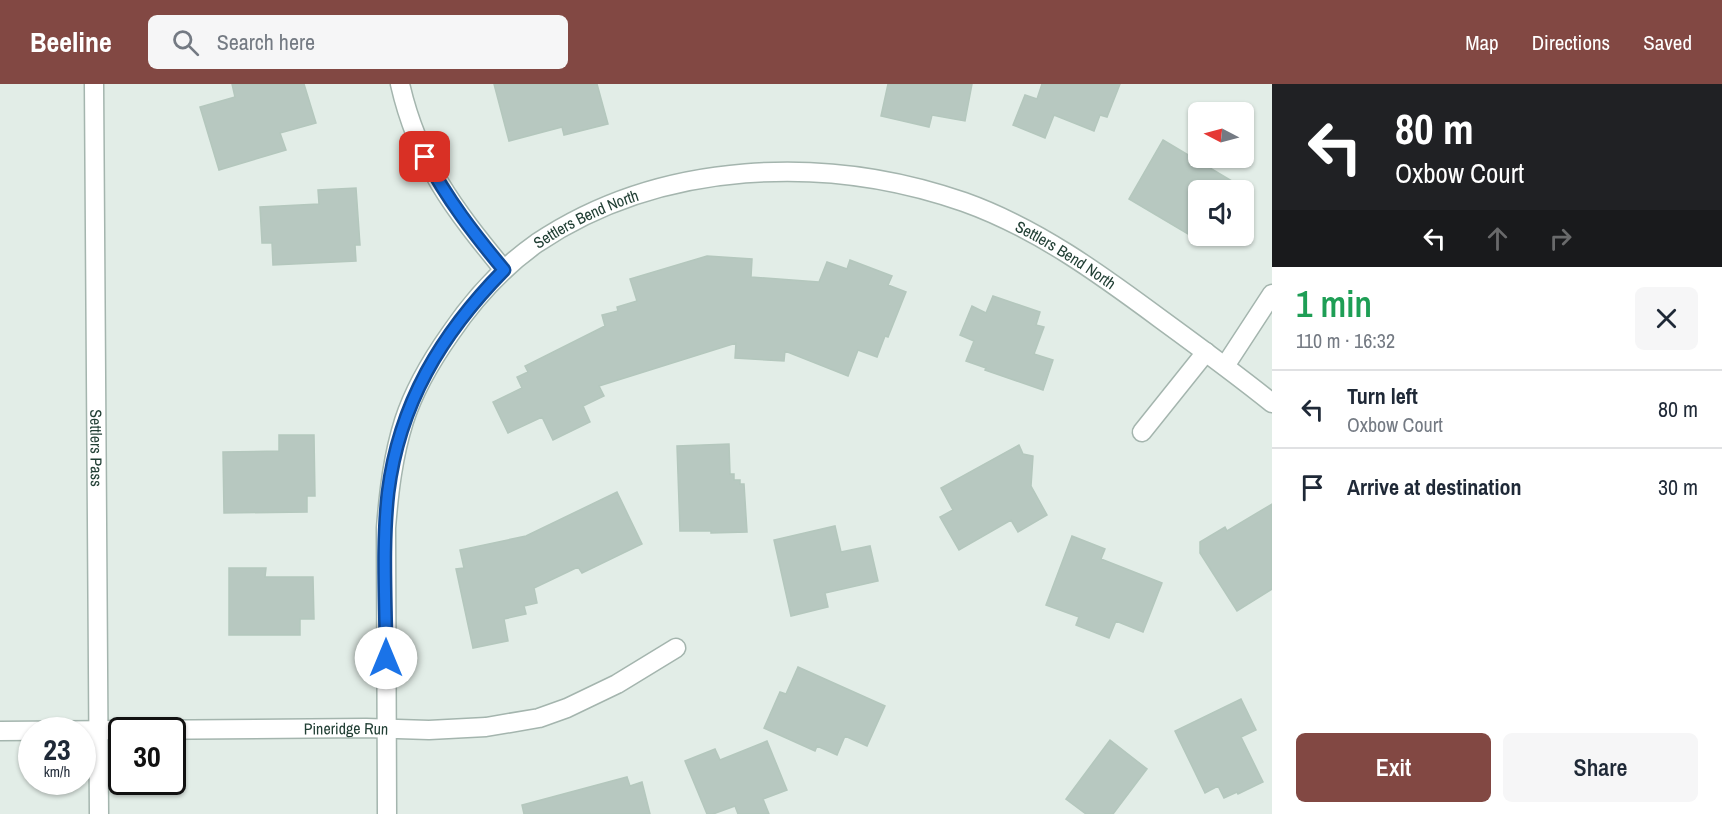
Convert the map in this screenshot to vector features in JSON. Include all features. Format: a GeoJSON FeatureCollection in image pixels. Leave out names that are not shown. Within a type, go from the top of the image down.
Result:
{"type":"FeatureCollection","features":[{"type":"Feature","properties":{"kind":"street","name":"Settlers Pass"},"geometry":{"type":"LineString","coordinates":[[94,84],[99,814]]}},
{"type":"Feature","properties":{"kind":"street"},"geometry":{"type":"LineString","coordinates":[[400,84],[418,144],[432,170],[464,221],[504,270]]}},
{"type":"Feature","properties":{"kind":"street","name":"Settlers Bend North"},"geometry":{"type":"LineString","coordinates":[[387,814],[386,528],[388,493],[405,418],[421,381],[439,350],[459,320],[482,293],[504,270],[535,245],[568,224],[603,207],[683,182],[726,175],[770,172],[850,176],[891,182],[930,192],[1001,218],[1052,244],[1097,273],[1272,403]]}},
{"type":"Feature","properties":{"kind":"street"},"geometry":{"type":"LineString","coordinates":[[1225,366],[1272,294]]}},
{"type":"Feature","properties":{"kind":"street"},"geometry":{"type":"LineString","coordinates":[[1142,432],[1206,352]]}},
{"type":"Feature","properties":{"kind":"street","name":"Pineridge Run"},"geometry":{"type":"LineString","coordinates":[[0,731],[429,730],[486,727],[539,718],[567,708],[592,697],[676,648]]}},
{"type":"Feature","properties":{"kind":"building"},"geometry":{"type":"Polygon","coordinates":[[[232,84],[304,84],[316,123],[280,133],[286,150],[219,170],[200,107],[235,97],[232,84]]]}},
{"type":"Feature","properties":{"kind":"building"},"geometry":{"type":"Polygon","coordinates":[[[494,84],[597,84],[608,124],[564,135],[562,127],[509,141],[494,84]]]}},
{"type":"Feature","properties":{"kind":"building"},"geometry":{"type":"Polygon","coordinates":[[[888,84],[972,84],[965,121],[932,115],[929,127],[881,116],[888,84]]]}},
{"type":"Feature","properties":{"kind":"building"},"geometry":{"type":"Polygon","coordinates":[[[1042,84],[1120,84],[1107,117],[1100,115],[1094,131],[1054,115],[1045,138],[1013,125],[1025,95],[1037,99],[1042,84]]]}},
{"type":"Feature","properties":{"kind":"building"},"geometry":{"type":"Polygon","coordinates":[[[1163,140],[1188,155],[1188,168],[1210,168],[1230,180],[1188,180],[1188,234],[1129,199],[1163,140]]]}},
{"type":"Feature","properties":{"kind":"building"},"geometry":{"type":"Polygon","coordinates":[[[356,188],[360,245],[355,245],[356,261],[273,265],[272,243],[262,243],[260,207],[319,204],[318,190],[356,188]]]}},
{"type":"Feature","properties":{"kind":"building"},"geometry":{"type":"Polygon","coordinates":[[[707,256],[752,259],[751,277],[819,282],[827,262],[847,269],[850,260],[892,276],[888,285],[906,292],[888,337],[885,336],[877,357],[858,350],[848,376],[785,351],[784,361],[735,358],[736,343],[599,386],[604,396],[583,406],[590,422],[553,440],[542,417],[508,433],[493,402],[522,388],[517,377],[528,372],[525,366],[605,326],[602,315],[618,311],[617,307],[637,301],[630,279],[707,256]]]}},
{"type":"Feature","properties":{"kind":"building"},"geometry":{"type":"Polygon","coordinates":[[[993,296],[1040,312],[1036,325],[1044,327],[1034,354],[1053,360],[1043,390],[966,361],[974,341],[960,335],[972,306],[986,313],[993,296]]]}},
{"type":"Feature","properties":{"kind":"building"},"geometry":{"type":"Polygon","coordinates":[[[279,435],[314,435],[315,496],[307,496],[307,512],[224,513],[223,452],[279,451],[279,435]]]}},
{"type":"Feature","properties":{"kind":"building"},"geometry":{"type":"Polygon","coordinates":[[[729,444],[730,474],[734,474],[734,480],[740,480],[740,484],[744,484],[747,532],[680,531],[677,446],[729,444]]]}},
{"type":"Feature","properties":{"kind":"building"},"geometry":{"type":"Polygon","coordinates":[[[1019,445],[1023,454],[1033,456],[1031,486],[1047,515],[1018,532],[1011,520],[959,550],[940,517],[953,510],[941,488],[1019,445]]]}},
{"type":"Feature","properties":{"kind":"building"},"geometry":{"type":"Polygon","coordinates":[[[617,492],[642,544],[582,573],[578,567],[534,588],[537,603],[524,606],[526,614],[504,619],[508,641],[473,648],[456,569],[464,568],[460,550],[526,536],[617,492]]]}},
{"type":"Feature","properties":{"kind":"building"},"geometry":{"type":"Polygon","coordinates":[[[1272,504],[1272,589],[1237,611],[1200,553],[1200,542],[1225,527],[1227,531],[1272,504]]]}},
{"type":"Feature","properties":{"kind":"building"},"geometry":{"type":"Polygon","coordinates":[[[835,526],[841,552],[870,546],[878,581],[825,593],[828,607],[791,616],[774,540],[835,526]]]}},
{"type":"Feature","properties":{"kind":"building"},"geometry":{"type":"Polygon","coordinates":[[[1072,536],[1105,549],[1101,559],[1162,583],[1143,632],[1116,621],[1109,638],[1076,625],[1079,617],[1046,605],[1072,536]]]}},
{"type":"Feature","properties":{"kind":"building"},"geometry":{"type":"Polygon","coordinates":[[[229,568],[266,568],[265,577],[313,577],[314,619],[300,619],[300,635],[229,635],[229,568]]]}},
{"type":"Feature","properties":{"kind":"building"},"geometry":{"type":"Polygon","coordinates":[[[798,667],[885,706],[867,746],[845,736],[837,755],[817,746],[815,751],[764,728],[780,692],[786,694],[798,667]]]}},
{"type":"Feature","properties":{"kind":"building"},"geometry":{"type":"Polygon","coordinates":[[[1241,699],[1256,730],[1241,737],[1263,782],[1224,798],[1218,786],[1205,793],[1175,731],[1241,699]]]}},
{"type":"Feature","properties":{"kind":"building"},"geometry":{"type":"Polygon","coordinates":[[[1110,740],[1147,769],[1113,814],[1086,814],[1066,799],[1110,740]]]}},
{"type":"Feature","properties":{"kind":"building"},"geometry":{"type":"Polygon","coordinates":[[[767,741],[787,790],[763,799],[769,814],[738,814],[735,806],[707,814],[685,761],[715,749],[720,760],[767,741]]]}},
{"type":"Feature","properties":{"kind":"building"},"geometry":{"type":"Polygon","coordinates":[[[627,777],[630,786],[642,782],[650,814],[524,814],[522,805],[627,777]]]}},
{"type":"Feature","properties":{"kind":"route"},"geometry":{"type":"LineString","coordinates":[[386,658],[385,564],[388,493],[405,418],[421,381],[459,320],[504,270],[464,221],[425,157]]}}]}
